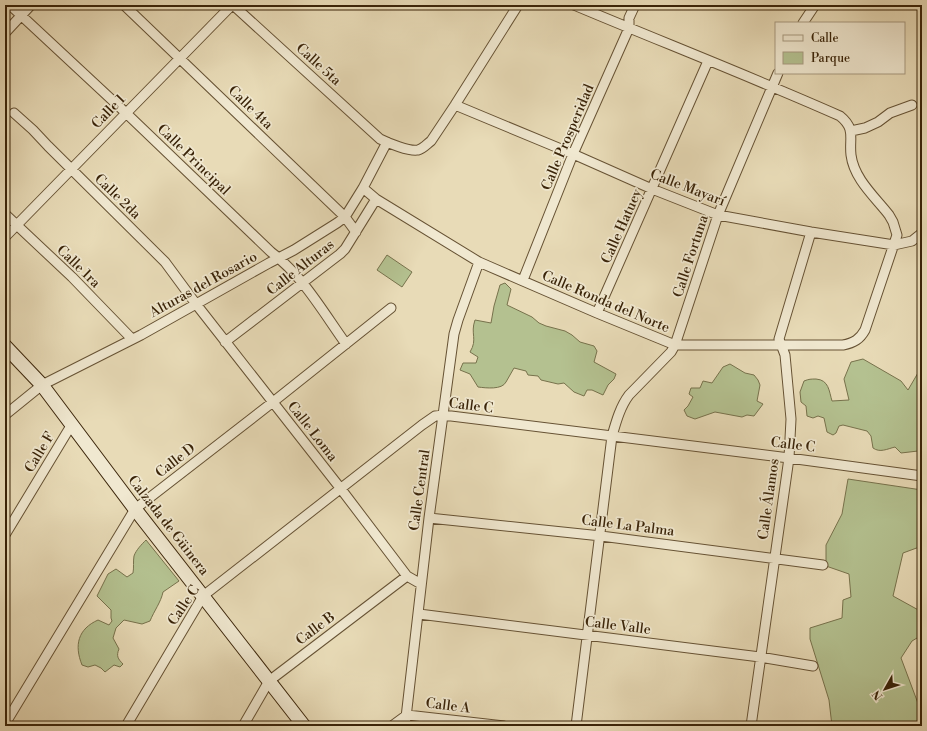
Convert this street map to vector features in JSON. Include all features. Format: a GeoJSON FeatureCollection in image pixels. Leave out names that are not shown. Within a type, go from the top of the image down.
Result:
{"type":"FeatureCollection","features":[{"type":"Feature","properties":{"kind":"main road","name":"Calzada de Güinera"},"geometry":{"type":"LineString","coordinates":[[7,353],[42,385],[135,509],[304,726]]}},
{"type":"Feature","properties":{"kind":"street","name":"Calle Principal"},"geometry":{"type":"LineString","coordinates":[[10,5],[126,113],[271,252],[285,263],[303,283],[346,344]]}},
{"type":"Feature","properties":{"kind":"street"},"geometry":{"type":"LineString","coordinates":[[5,32],[31,5]]}},
{"type":"Feature","properties":{"kind":"street","name":"Calle 4ta"},"geometry":{"type":"LineString","coordinates":[[124,5],[345,217],[356,232]]}},
{"type":"Feature","properties":{"kind":"street","name":"Calle 1"},"geometry":{"type":"LineString","coordinates":[[5,237],[233,5]]}},
{"type":"Feature","properties":{"kind":"street","name":"Calle 5ta"},"geometry":{"type":"LineString","coordinates":[[233,5],[380,139],[413,150],[423,148],[431,140],[455,105],[518,5]]}},
{"type":"Feature","properties":{"kind":"street"},"geometry":{"type":"LineString","coordinates":[[574,5],[772,86],[840,116],[845,120],[851,131],[851,155],[855,170],[889,214],[893,222],[898,235],[894,245]]}},
{"type":"Feature","properties":{"kind":"street","name":"Calle Prosperidad"},"geometry":{"type":"LineString","coordinates":[[523,280],[573,154],[629,28],[629,18],[635,5]]}},
{"type":"Feature","properties":{"kind":"street"},"geometry":{"type":"LineString","coordinates":[[806,22],[815,5]]}},
{"type":"Feature","properties":{"kind":"street","name":"Calle Hatuey"},"geometry":{"type":"LineString","coordinates":[[597,313],[708,61]]}},
{"type":"Feature","properties":{"kind":"street","name":"Calle Fortuna"},"geometry":{"type":"LineString","coordinates":[[576,726],[601,536],[612,436],[624,402],[671,352],[675,345],[718,215],[778,74]]}},
{"type":"Feature","properties":{"kind":"street","name":"Calle Mayarí"},"geometry":{"type":"LineString","coordinates":[[455,105],[573,154],[652,189],[718,215],[810,232],[894,245],[912,241],[922,233]]}},
{"type":"Feature","properties":{"kind":"street"},"geometry":{"type":"LineString","coordinates":[[851,131],[865,128],[878,122],[890,112],[912,105]]}},
{"type":"Feature","properties":{"kind":"street","name":"Calle 2da"},"geometry":{"type":"LineString","coordinates":[[14,113],[33,130],[157,254],[173,272],[196,304]]}},
{"type":"Feature","properties":{"kind":"street","name":"Alturas del Rosario"},"geometry":{"type":"LineString","coordinates":[[5,415],[42,385],[132,339],[279,258],[345,217],[364,188],[387,142]]}},
{"type":"Feature","properties":{"kind":"street","name":"Calle Ronda del Norte"},"geometry":{"type":"LineString","coordinates":[[364,188],[376,199],[479,262],[675,345],[851,344],[861,336],[865,330],[894,245]]}},
{"type":"Feature","properties":{"kind":"street","name":"Calle Alturas"},"geometry":{"type":"LineString","coordinates":[[225,342],[340,254],[345,249],[376,199]]}},
{"type":"Feature","properties":{"kind":"street","name":"Calle 1ra"},"geometry":{"type":"LineString","coordinates":[[5,214],[72,277],[132,339]]}},
{"type":"Feature","properties":{"kind":"street","name":"Calle Álamos"},"geometry":{"type":"LineString","coordinates":[[751,726],[789,458],[791,419],[785,355],[779,340],[810,232]]}},
{"type":"Feature","properties":{"kind":"street","name":"Calle Central"},"geometry":{"type":"LineString","coordinates":[[405,726],[429,518],[454,334],[479,262]]}},
{"type":"Feature","properties":{"kind":"street","name":"Calle Loma"},"geometry":{"type":"LineString","coordinates":[[196,304],[407,576]]}},
{"type":"Feature","properties":{"kind":"street","name":"Calle D"},"geometry":{"type":"LineString","coordinates":[[5,724],[135,509],[391,308]]}},
{"type":"Feature","properties":{"kind":"street","name":"Calle C"},"geometry":{"type":"LineString","coordinates":[[126,726],[203,596],[435,416],[444,415],[922,476]]}},
{"type":"Feature","properties":{"kind":"street","name":"Calle F"},"geometry":{"type":"LineString","coordinates":[[5,535],[72,424]]}},
{"type":"Feature","properties":{"kind":"street","name":"Calle La Palma"},"geometry":{"type":"LineString","coordinates":[[429,518],[601,536],[823,565]]}},
{"type":"Feature","properties":{"kind":"street"},"geometry":{"type":"LineString","coordinates":[[407,576],[421,584]]}},
{"type":"Feature","properties":{"kind":"street","name":"Calle B"},"geometry":{"type":"LineString","coordinates":[[243,726],[269,681],[407,576]]}},
{"type":"Feature","properties":{"kind":"street","name":"Calle Valle"},"geometry":{"type":"LineString","coordinates":[[419,614],[760,657],[813,666]]}},
{"type":"Feature","properties":{"kind":"street","name":"Calle A"},"geometry":{"type":"LineString","coordinates":[[392,726],[407,715],[504,726]]}},
{"type":"Feature","properties":{"kind":"green space"},"geometry":{"type":"Polygon","coordinates":[[[387,255],[412,272],[402,287],[377,270],[387,255]]]}},
{"type":"Feature","properties":{"kind":"green space"},"geometry":{"type":"Polygon","coordinates":[[[505,283],[511,289],[507,305],[532,317],[539,323],[565,331],[580,342],[594,346],[597,351],[594,362],[616,374],[603,395],[592,390],[587,390],[584,396],[574,392],[564,383],[558,384],[541,380],[538,376],[528,375],[526,371],[514,368],[504,385],[494,388],[478,387],[470,374],[460,370],[463,363],[476,363],[478,357],[470,352],[474,340],[473,329],[475,320],[491,323],[500,285],[505,283]]]}},
{"type":"Feature","properties":{"kind":"green space"},"geometry":{"type":"Polygon","coordinates":[[[863,359],[901,381],[908,390],[922,366],[922,452],[901,453],[895,447],[878,450],[873,448],[871,436],[867,431],[843,425],[839,426],[836,433],[833,435],[827,432],[824,418],[818,416],[813,418],[807,416],[806,406],[801,402],[800,392],[804,381],[816,379],[824,381],[828,387],[832,401],[849,400],[844,379],[851,362],[863,359]]]}},
{"type":"Feature","properties":{"kind":"green space"},"geometry":{"type":"Polygon","coordinates":[[[730,364],[745,373],[754,375],[758,380],[760,385],[757,401],[763,404],[754,416],[747,415],[742,417],[715,412],[695,419],[687,416],[684,410],[693,397],[689,394],[691,388],[700,388],[703,381],[712,383],[723,367],[730,364]]]}},
{"type":"Feature","properties":{"kind":"green space"},"geometry":{"type":"Polygon","coordinates":[[[848,479],[922,490],[922,546],[903,553],[893,596],[922,612],[922,635],[912,641],[901,658],[922,714],[922,726],[832,726],[829,700],[810,639],[810,628],[842,618],[843,600],[851,597],[849,574],[826,566],[826,545],[842,514],[848,479]]]}},
{"type":"Feature","properties":{"kind":"green space"},"geometry":{"type":"Polygon","coordinates":[[[146,540],[179,581],[163,592],[150,621],[142,624],[124,620],[116,628],[113,638],[119,649],[118,657],[123,664],[120,667],[114,665],[105,672],[95,665],[88,667],[82,665],[78,651],[78,644],[82,633],[86,628],[98,620],[109,625],[112,621],[111,610],[97,596],[108,574],[116,569],[127,577],[133,573],[134,556],[146,540]]]}}]}
